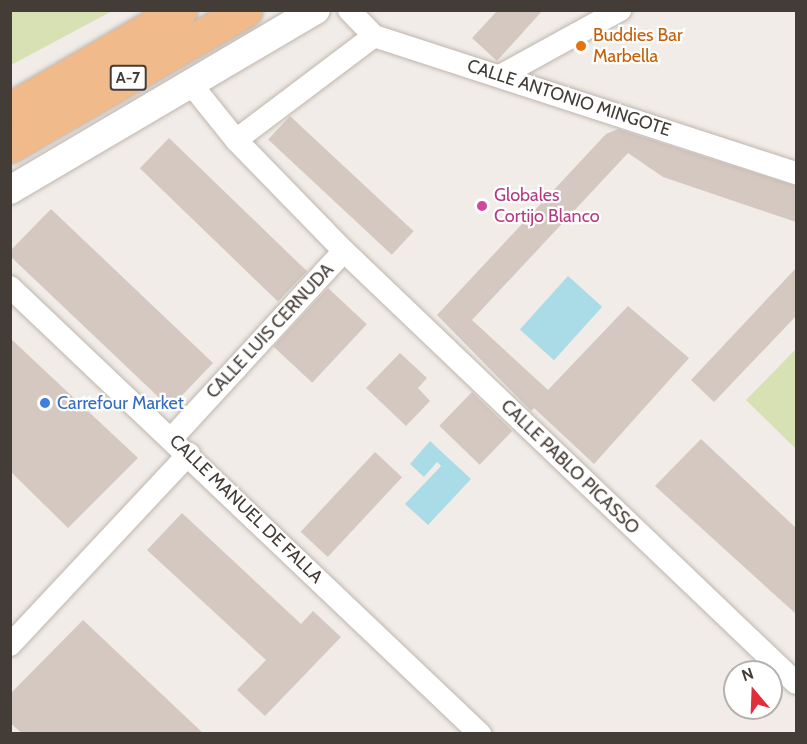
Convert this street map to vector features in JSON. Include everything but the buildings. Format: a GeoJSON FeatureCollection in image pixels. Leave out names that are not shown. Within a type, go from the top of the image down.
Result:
{"type":"FeatureCollection","features":[{"type":"Feature","properties":{"kind":"highway","name":"A-7"},"geometry":{"type":"LineString","coordinates":[[10,109],[180,10]]}},
{"type":"Feature","properties":{"kind":"highway","name":"A-7"},"geometry":{"type":"LineString","coordinates":[[10,146],[246,10]]}},
{"type":"Feature","properties":{"kind":"highway"},"geometry":{"type":"LineString","coordinates":[[10,86],[35,73],[105,54]]}},
{"type":"Feature","properties":{"kind":"street"},"geometry":{"type":"LineString","coordinates":[[10,190],[316,10]]}},
{"type":"Feature","properties":{"kind":"street","name":"CALLE ANTONIO MINGOTE"},"geometry":{"type":"LineString","coordinates":[[349,10],[374,36],[502,75],[796,173]]}},
{"type":"Feature","properties":{"kind":"street"},"geometry":{"type":"LineString","coordinates":[[502,75],[620,10]]}},
{"type":"Feature","properties":{"kind":"street"},"geometry":{"type":"LineString","coordinates":[[236,140],[374,36]]}},
{"type":"Feature","properties":{"kind":"street","name":"CALLE PABLO PICASSO"},"geometry":{"type":"LineString","coordinates":[[191,84],[236,140],[344,251],[796,683]]}},
{"type":"Feature","properties":{"kind":"street","name":"CALLE LUIS CERNUDA"},"geometry":{"type":"LineString","coordinates":[[172,438],[344,251]]}},
{"type":"Feature","properties":{"kind":"street","name":"CALLE MANUEL DE FALLA"},"geometry":{"type":"LineString","coordinates":[[10,287],[189,454],[480,734]]}},
{"type":"Feature","properties":{"kind":"street"},"geometry":{"type":"LineString","coordinates":[[10,645],[189,454]]}},
{"type":"Feature","properties":{"kind":"green space"},"geometry":{"type":"Polygon","coordinates":[[[11,10],[112,10],[112,11],[11,65],[11,10]]]}},
{"type":"Feature","properties":{"kind":"green space"},"geometry":{"type":"Polygon","coordinates":[[[796,349],[796,446],[795,448],[746,400],[796,349]]]}},
{"type":"Feature","properties":{"kind":"water"},"geometry":{"type":"Polygon","coordinates":[[[568,276],[602,307],[554,360],[520,330],[568,276]]]}},
{"type":"Feature","properties":{"kind":"water"},"geometry":{"type":"Polygon","coordinates":[[[430,441],[471,479],[428,525],[405,504],[441,466],[437,462],[424,477],[410,464],[430,441]]]}},
{"type":"Feature","properties":{"kind":"place","name":"Buddies Bar Marbella"},"geometry":{"type":"Point","coordinates":[581,46]}},
{"type":"Feature","properties":{"kind":"place","name":"Globales Cortijo Blanco"},"geometry":{"type":"Point","coordinates":[482,206]}},
{"type":"Feature","properties":{"kind":"place","name":"Carrefour Market"},"geometry":{"type":"Point","coordinates":[45,403]}}]}
